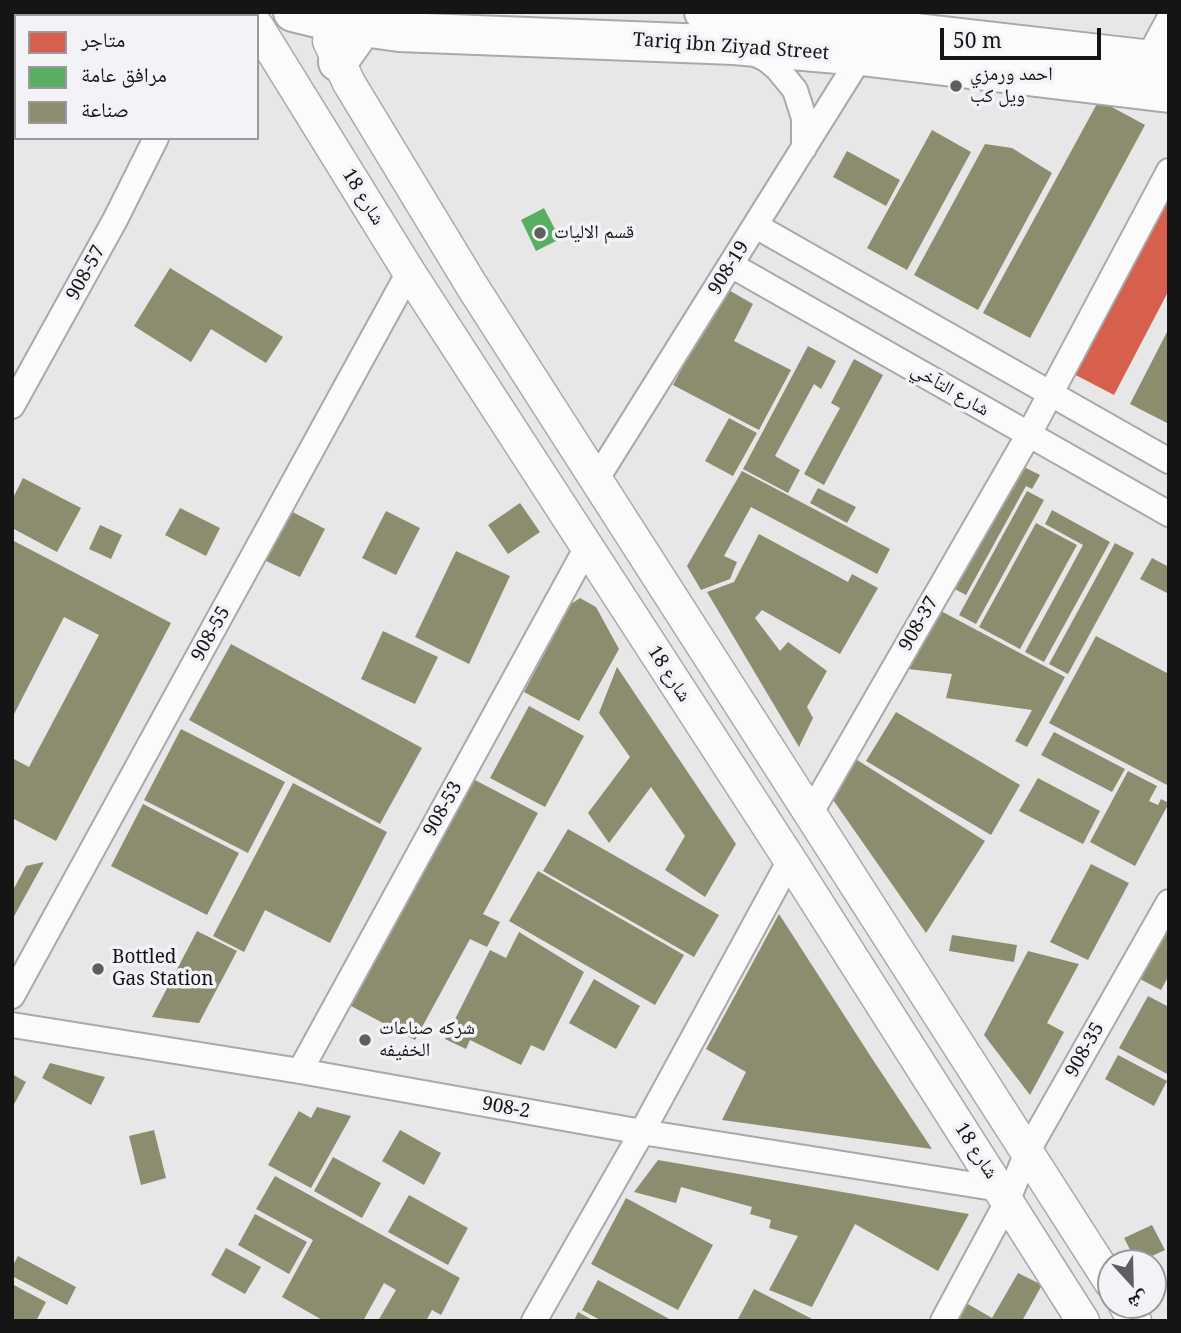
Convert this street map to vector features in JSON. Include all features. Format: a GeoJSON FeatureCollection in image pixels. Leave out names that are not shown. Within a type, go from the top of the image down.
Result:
{"type":"FeatureCollection","features":[{"type":"Feature","properties":{"kind":"main road","name":"Tariq ibn Ziyad Street"},"geometry":{"type":"LineString","coordinates":[[704,12],[913,22],[1158,61]]}},
{"type":"Feature","properties":{"kind":"main road","name":"Tariq ibn Ziyad Street"},"geometry":{"type":"LineString","coordinates":[[307,16],[398,33],[557,25],[861,56],[1169,93]]}},
{"type":"Feature","properties":{"kind":"main road"},"geometry":{"type":"LineString","coordinates":[[338,62],[362,28]]}},
{"type":"Feature","properties":{"kind":"street"},"geometry":{"type":"LineString","coordinates":[[307,16],[338,62],[486,308],[1097,1261]]}},
{"type":"Feature","properties":{"kind":"street"},"geometry":{"type":"LineString","coordinates":[[1158,61],[1169,19]]}},
{"type":"Feature","properties":{"kind":"street","name":"شارع 18"},"geometry":{"type":"LineString","coordinates":[[259,29],[409,272],[790,860],[1083,1321]]}},
{"type":"Feature","properties":{"kind":"street"},"geometry":{"type":"LineString","coordinates":[[734,45],[766,59],[787,78],[801,104],[804,148]]}},
{"type":"Feature","properties":{"kind":"street","name":"908-19"},"geometry":{"type":"LineString","coordinates":[[596,480],[861,56]]}},
{"type":"Feature","properties":{"kind":"street","name":"908-57"},"geometry":{"type":"LineString","coordinates":[[12,406],[116,220],[155,140]]}},
{"type":"Feature","properties":{"kind":"street","name":"908-37"},"geometry":{"type":"LineString","coordinates":[[810,814],[1051,394],[1169,171]]}},
{"type":"Feature","properties":{"kind":"street"},"geometry":{"type":"LineString","coordinates":[[755,226],[1169,461]]}},
{"type":"Feature","properties":{"kind":"street","name":"شارع التآخي"},"geometry":{"type":"LineString","coordinates":[[731,265],[1169,514]]}},
{"type":"Feature","properties":{"kind":"street","name":"908-55"},"geometry":{"type":"LineString","coordinates":[[12,996],[409,272]]}},
{"type":"Feature","properties":{"kind":"street"},"geometry":{"type":"LineString","coordinates":[[448,333],[486,308]]}},
{"type":"Feature","properties":{"kind":"street","name":"908-53"},"geometry":{"type":"LineString","coordinates":[[299,1071],[587,547]]}},
{"type":"Feature","properties":{"kind":"street"},"geometry":{"type":"LineString","coordinates":[[534,1321],[642,1132],[790,860]]}},
{"type":"Feature","properties":{"kind":"street","name":"908-35"},"geometry":{"type":"LineString","coordinates":[[943,1321],[1027,1152],[1169,902]]}},
{"type":"Feature","properties":{"kind":"street","name":"908-2"},"geometry":{"type":"LineString","coordinates":[[12,1025],[299,1071],[1004,1195]]}},
{"type":"Feature","properties":{"kind":"building: متاجر"},"geometry":{"type":"Polygon","coordinates":[[[1169,186],[1169,290],[1114,395],[1068,371],[1169,186]]]}},
{"type":"Feature","properties":{"kind":"building: مرافق عامة"},"geometry":{"type":"Polygon","coordinates":[[[544,208],[560,239],[536,251],[521,220],[544,208]]]}},
{"type":"Feature","properties":{"kind":"building: صناعة"},"geometry":{"type":"Polygon","coordinates":[[[1099,100],[1145,125],[1030,338],[983,313],[1099,100]]]}},
{"type":"Feature","properties":{"kind":"building: صناعة"},"geometry":{"type":"Polygon","coordinates":[[[932,130],[971,152],[907,270],[867,248],[932,130]]]}},
{"type":"Feature","properties":{"kind":"building: صناعة"},"geometry":{"type":"Polygon","coordinates":[[[985,144],[1012,148],[1052,173],[978,310],[914,275],[985,144]]]}},
{"type":"Feature","properties":{"kind":"building: صناعة"},"geometry":{"type":"Polygon","coordinates":[[[847,151],[900,180],[886,206],[833,177],[847,151]]]}},
{"type":"Feature","properties":{"kind":"building: صناعة"},"geometry":{"type":"Polygon","coordinates":[[[170,268],[283,337],[266,363],[211,329],[191,362],[134,326],[170,268]]]}},
{"type":"Feature","properties":{"kind":"building: صناعة"},"geometry":{"type":"Polygon","coordinates":[[[725,288],[753,304],[734,341],[791,370],[759,430],[673,385],[725,288]]]}},
{"type":"Feature","properties":{"kind":"building: صناعة"},"geometry":{"type":"Polygon","coordinates":[[[1169,328],[1169,424],[1130,404],[1169,328]]]}},
{"type":"Feature","properties":{"kind":"building: صناعة"},"geometry":{"type":"Polygon","coordinates":[[[808,346],[836,361],[821,389],[814,384],[775,456],[800,470],[788,493],[743,469],[808,346]]]}},
{"type":"Feature","properties":{"kind":"building: صناعة"},"geometry":{"type":"Polygon","coordinates":[[[854,359],[883,375],[824,485],[804,474],[840,408],[831,403],[854,359]]]}},
{"type":"Feature","properties":{"kind":"building: صناعة"},"geometry":{"type":"Polygon","coordinates":[[[729,418],[757,433],[733,476],[705,461],[729,418]]]}},
{"type":"Feature","properties":{"kind":"building: صناعة"},"geometry":{"type":"Polygon","coordinates":[[[1026,468],[1040,475],[1032,489],[1026,486],[966,595],[949,586],[1011,474],[1026,468]]]}},
{"type":"Feature","properties":{"kind":"building: صناعة"},"geometry":{"type":"Polygon","coordinates":[[[742,471],[890,549],[877,574],[751,507],[724,556],[737,562],[730,579],[701,590],[687,566],[742,471]]]}},
{"type":"Feature","properties":{"kind":"building: صناعة"},"geometry":{"type":"Polygon","coordinates":[[[23,478],[81,508],[57,552],[12,528],[12,500],[23,478]]]}},
{"type":"Feature","properties":{"kind":"building: صناعة"},"geometry":{"type":"Polygon","coordinates":[[[818,488],[856,507],[847,523],[810,503],[818,488]]]}},
{"type":"Feature","properties":{"kind":"building: صناعة"},"geometry":{"type":"Polygon","coordinates":[[[1027,491],[1044,500],[976,624],[959,615],[1027,491]]]}},
{"type":"Feature","properties":{"kind":"building: صناعة"},"geometry":{"type":"Polygon","coordinates":[[[520,503],[540,532],[508,554],[488,525],[520,503]]]}},
{"type":"Feature","properties":{"kind":"building: صناعة"},"geometry":{"type":"Polygon","coordinates":[[[180,508],[220,528],[206,556],[165,535],[180,508]]]}},
{"type":"Feature","properties":{"kind":"building: صناعة"},"geometry":{"type":"Polygon","coordinates":[[[289,510],[325,529],[300,577],[264,560],[289,510]]]}},
{"type":"Feature","properties":{"kind":"building: صناعة"},"geometry":{"type":"Polygon","coordinates":[[[1052,510],[1110,542],[1044,662],[1025,652],[1083,545],[1045,524],[1052,510]]]}},
{"type":"Feature","properties":{"kind":"building: صناعة"},"geometry":{"type":"Polygon","coordinates":[[[386,511],[420,528],[396,575],[362,558],[386,511]]]}},
{"type":"Feature","properties":{"kind":"building: صناعة"},"geometry":{"type":"Polygon","coordinates":[[[1036,523],[1077,545],[1020,649],[979,627],[1036,523]]]}},
{"type":"Feature","properties":{"kind":"building: صناعة"},"geometry":{"type":"Polygon","coordinates":[[[100,525],[122,535],[111,559],[89,549],[100,525]]]}},
{"type":"Feature","properties":{"kind":"building: صناعة"},"geometry":{"type":"Polygon","coordinates":[[[759,534],[848,582],[852,574],[878,588],[840,654],[762,610],[755,618],[780,651],[788,642],[827,671],[807,707],[813,718],[799,747],[707,592],[734,582],[759,534]]]}},
{"type":"Feature","properties":{"kind":"building: صناعة"},"geometry":{"type":"Polygon","coordinates":[[[12,540],[171,623],[56,841],[12,818],[12,758],[29,767],[99,635],[64,617],[12,718],[12,540]]]}},
{"type":"Feature","properties":{"kind":"building: صناعة"},"geometry":{"type":"Polygon","coordinates":[[[1115,543],[1134,553],[1068,674],[1049,664],[1115,543]]]}},
{"type":"Feature","properties":{"kind":"building: صناعة"},"geometry":{"type":"Polygon","coordinates":[[[456,551],[510,576],[469,664],[415,637],[456,551]]]}},
{"type":"Feature","properties":{"kind":"building: صناعة"},"geometry":{"type":"Polygon","coordinates":[[[1152,558],[1169,567],[1169,594],[1140,579],[1152,558]]]}},
{"type":"Feature","properties":{"kind":"building: صناعة"},"geometry":{"type":"Polygon","coordinates":[[[580,598],[596,607],[619,649],[579,721],[524,692],[571,604],[580,598]]]}},
{"type":"Feature","properties":{"kind":"building: صناعة"},"geometry":{"type":"Polygon","coordinates":[[[939,610],[1065,677],[1027,747],[1015,741],[1032,710],[946,698],[952,674],[908,669],[939,610]]]}},
{"type":"Feature","properties":{"kind":"building: صناعة"},"geometry":{"type":"Polygon","coordinates":[[[383,631],[438,657],[415,704],[361,679],[383,631]]]}},
{"type":"Feature","properties":{"kind":"building: صناعة"},"geometry":{"type":"Polygon","coordinates":[[[1096,636],[1169,674],[1169,786],[1049,723],[1096,636]]]}},
{"type":"Feature","properties":{"kind":"building: صناعة"},"geometry":{"type":"Polygon","coordinates":[[[231,644],[422,748],[380,824],[189,720],[231,644]]]}},
{"type":"Feature","properties":{"kind":"building: صناعة"},"geometry":{"type":"Polygon","coordinates":[[[617,667],[736,844],[705,897],[665,870],[685,836],[651,787],[609,843],[588,813],[630,757],[599,713],[617,667]]]}},
{"type":"Feature","properties":{"kind":"building: صناعة"},"geometry":{"type":"Polygon","coordinates":[[[529,706],[584,736],[545,807],[490,778],[529,706]]]}},
{"type":"Feature","properties":{"kind":"building: صناعة"},"geometry":{"type":"Polygon","coordinates":[[[896,712],[1020,785],[991,835],[866,761],[896,712]]]}},
{"type":"Feature","properties":{"kind":"building: صناعة"},"geometry":{"type":"Polygon","coordinates":[[[181,729],[285,782],[248,853],[144,800],[181,729]]]}},
{"type":"Feature","properties":{"kind":"building: صناعة"},"geometry":{"type":"Polygon","coordinates":[[[1054,732],[1125,769],[1112,792],[1041,755],[1054,732]]]}},
{"type":"Feature","properties":{"kind":"building: صناعة"},"geometry":{"type":"Polygon","coordinates":[[[854,758],[985,841],[926,933],[831,797],[854,758]]]}},
{"type":"Feature","properties":{"kind":"building: صناعة"},"geometry":{"type":"Polygon","coordinates":[[[1128,771],[1157,786],[1149,801],[1158,805],[1161,799],[1169,803],[1135,866],[1090,842],[1128,771]]]}},
{"type":"Feature","properties":{"kind":"building: صناعة"},"geometry":{"type":"Polygon","coordinates":[[[1038,778],[1100,811],[1083,844],[1019,811],[1038,778]]]}},
{"type":"Feature","properties":{"kind":"building: صناعة"},"geometry":{"type":"Polygon","coordinates":[[[473,779],[538,813],[483,914],[500,922],[487,947],[470,939],[415,1040],[351,1006],[473,779]]]}},
{"type":"Feature","properties":{"kind":"building: صناعة"},"geometry":{"type":"Polygon","coordinates":[[[293,783],[387,832],[330,943],[265,910],[244,952],[213,936],[293,783]]]}},
{"type":"Feature","properties":{"kind":"building: صناعة"},"geometry":{"type":"Polygon","coordinates":[[[143,804],[239,853],[207,915],[111,866],[143,804]]]}},
{"type":"Feature","properties":{"kind":"building: صناعة"},"geometry":{"type":"Polygon","coordinates":[[[568,829],[719,915],[694,957],[543,871],[568,829]]]}},
{"type":"Feature","properties":{"kind":"building: صناعة"},"geometry":{"type":"Polygon","coordinates":[[[44,862],[12,920],[12,892],[26,866],[44,862]]]}},
{"type":"Feature","properties":{"kind":"building: صناعة"},"geometry":{"type":"Polygon","coordinates":[[[1091,864],[1129,883],[1088,960],[1050,942],[1091,864]]]}},
{"type":"Feature","properties":{"kind":"building: صناعة"},"geometry":{"type":"Polygon","coordinates":[[[538,871],[684,955],[655,1005],[509,921],[538,871]]]}},
{"type":"Feature","properties":{"kind":"building: صناعة"},"geometry":{"type":"Polygon","coordinates":[[[779,914],[932,1149],[722,1120],[746,1072],[706,1049],[779,914]]]}},
{"type":"Feature","properties":{"kind":"building: صناعة"},"geometry":{"type":"Polygon","coordinates":[[[1163,928],[1169,932],[1169,975],[1161,990],[1136,977],[1163,928]]]}},
{"type":"Feature","properties":{"kind":"building: صناعة"},"geometry":{"type":"Polygon","coordinates":[[[197,931],[237,951],[199,1023],[152,1017],[197,931]]]}},
{"type":"Feature","properties":{"kind":"building: صناعة"},"geometry":{"type":"Polygon","coordinates":[[[519,932],[584,972],[544,1051],[531,1045],[521,1065],[470,1040],[466,1049],[445,1039],[490,950],[506,958],[519,932]]]}},
{"type":"Feature","properties":{"kind":"building: صناعة"},"geometry":{"type":"Polygon","coordinates":[[[952,935],[1017,945],[1014,962],[949,951],[952,935]]]}},
{"type":"Feature","properties":{"kind":"building: صناعة"},"geometry":{"type":"Polygon","coordinates":[[[1028,951],[1079,964],[1047,1023],[1064,1032],[1030,1095],[984,1035],[1028,951]]]}},
{"type":"Feature","properties":{"kind":"building: صناعة"},"geometry":{"type":"Polygon","coordinates":[[[594,979],[640,1006],[616,1049],[569,1023],[594,979]]]}},
{"type":"Feature","properties":{"kind":"building: صناعة"},"geometry":{"type":"Polygon","coordinates":[[[1148,996],[1169,1007],[1169,1075],[1119,1048],[1148,996]]]}},
{"type":"Feature","properties":{"kind":"building: صناعة"},"geometry":{"type":"Polygon","coordinates":[[[1118,1055],[1167,1081],[1154,1106],[1105,1079],[1118,1055]]]}},
{"type":"Feature","properties":{"kind":"building: صناعة"},"geometry":{"type":"Polygon","coordinates":[[[50,1063],[105,1077],[91,1105],[42,1078],[50,1063]]]}},
{"type":"Feature","properties":{"kind":"building: صناعة"},"geometry":{"type":"Polygon","coordinates":[[[12,1074],[26,1082],[12,1108],[12,1074]]]}},
{"type":"Feature","properties":{"kind":"building: صناعة"},"geometry":{"type":"Polygon","coordinates":[[[317,1107],[351,1116],[311,1188],[268,1165],[299,1111],[311,1118],[317,1107]]]}},
{"type":"Feature","properties":{"kind":"building: صناعة"},"geometry":{"type":"Polygon","coordinates":[[[154,1130],[166,1178],[141,1185],[129,1136],[154,1130]]]}},
{"type":"Feature","properties":{"kind":"building: صناعة"},"geometry":{"type":"Polygon","coordinates":[[[400,1130],[441,1153],[424,1185],[382,1161],[400,1130]]]}},
{"type":"Feature","properties":{"kind":"building: صناعة"},"geometry":{"type":"Polygon","coordinates":[[[333,1157],[381,1183],[362,1218],[314,1191],[333,1157]]]}},
{"type":"Feature","properties":{"kind":"building: صناعة"},"geometry":{"type":"Polygon","coordinates":[[[658,1160],[969,1214],[938,1271],[855,1224],[812,1307],[769,1290],[798,1236],[769,1228],[771,1220],[750,1214],[752,1207],[681,1187],[676,1203],[634,1192],[658,1160]]]}},
{"type":"Feature","properties":{"kind":"building: صناعة"},"geometry":{"type":"Polygon","coordinates":[[[275,1176],[460,1278],[441,1315],[432,1310],[426,1321],[378,1321],[396,1290],[384,1283],[363,1321],[324,1321],[282,1297],[313,1240],[256,1209],[275,1176]]]}},
{"type":"Feature","properties":{"kind":"building: صناعة"},"geometry":{"type":"Polygon","coordinates":[[[409,1195],[468,1228],[448,1265],[388,1232],[409,1195]]]}},
{"type":"Feature","properties":{"kind":"building: صناعة"},"geometry":{"type":"Polygon","coordinates":[[[626,1198],[713,1245],[678,1310],[591,1264],[626,1198]]]}},
{"type":"Feature","properties":{"kind":"building: صناعة"},"geometry":{"type":"Polygon","coordinates":[[[255,1214],[307,1242],[289,1274],[238,1245],[255,1214]]]}},
{"type":"Feature","properties":{"kind":"building: صناعة"},"geometry":{"type":"Polygon","coordinates":[[[1152,1225],[1164,1249],[1130,1249],[1124,1238],[1152,1225]]]}},
{"type":"Feature","properties":{"kind":"building: صناعة"},"geometry":{"type":"Polygon","coordinates":[[[226,1248],[261,1267],[245,1294],[211,1275],[226,1248]]]}},
{"type":"Feature","properties":{"kind":"building: صناعة"},"geometry":{"type":"Polygon","coordinates":[[[18,1256],[76,1287],[67,1305],[12,1276],[12,1267],[18,1256]]]}},
{"type":"Feature","properties":{"kind":"building: صناعة"},"geometry":{"type":"Polygon","coordinates":[[[1018,1273],[1042,1285],[1022,1321],[957,1321],[966,1303],[992,1318],[1018,1273]]]}},
{"type":"Feature","properties":{"kind":"building: صناعة"},"geometry":{"type":"Polygon","coordinates":[[[598,1280],[673,1321],[602,1321],[582,1310],[598,1280]]]}},
{"type":"Feature","properties":{"kind":"building: صناعة"},"geometry":{"type":"Polygon","coordinates":[[[12,1284],[46,1302],[36,1321],[12,1321],[12,1284]]]}},
{"type":"Feature","properties":{"kind":"building: صناعة"},"geometry":{"type":"Polygon","coordinates":[[[754,1289],[816,1321],[737,1321],[754,1289]]]}},
{"type":"Feature","properties":{"kind":"building: صناعة"},"geometry":{"type":"Polygon","coordinates":[[[578,1312],[594,1321],[574,1321],[578,1312]]]}},
{"type":"Feature","properties":{"kind":"place","name":"احمد ورمزي ويل كب"},"geometry":{"type":"Point","coordinates":[956,86]}},
{"type":"Feature","properties":{"kind":"place","name":"قسم الاليات"},"geometry":{"type":"Point","coordinates":[540,233]}},
{"type":"Feature","properties":{"kind":"place","name":"Bottled Gas Station"},"geometry":{"type":"Point","coordinates":[98,969]}},
{"type":"Feature","properties":{"kind":"place","name":"شركه صناعات الخفيفه"},"geometry":{"type":"Point","coordinates":[365,1040]}}]}
